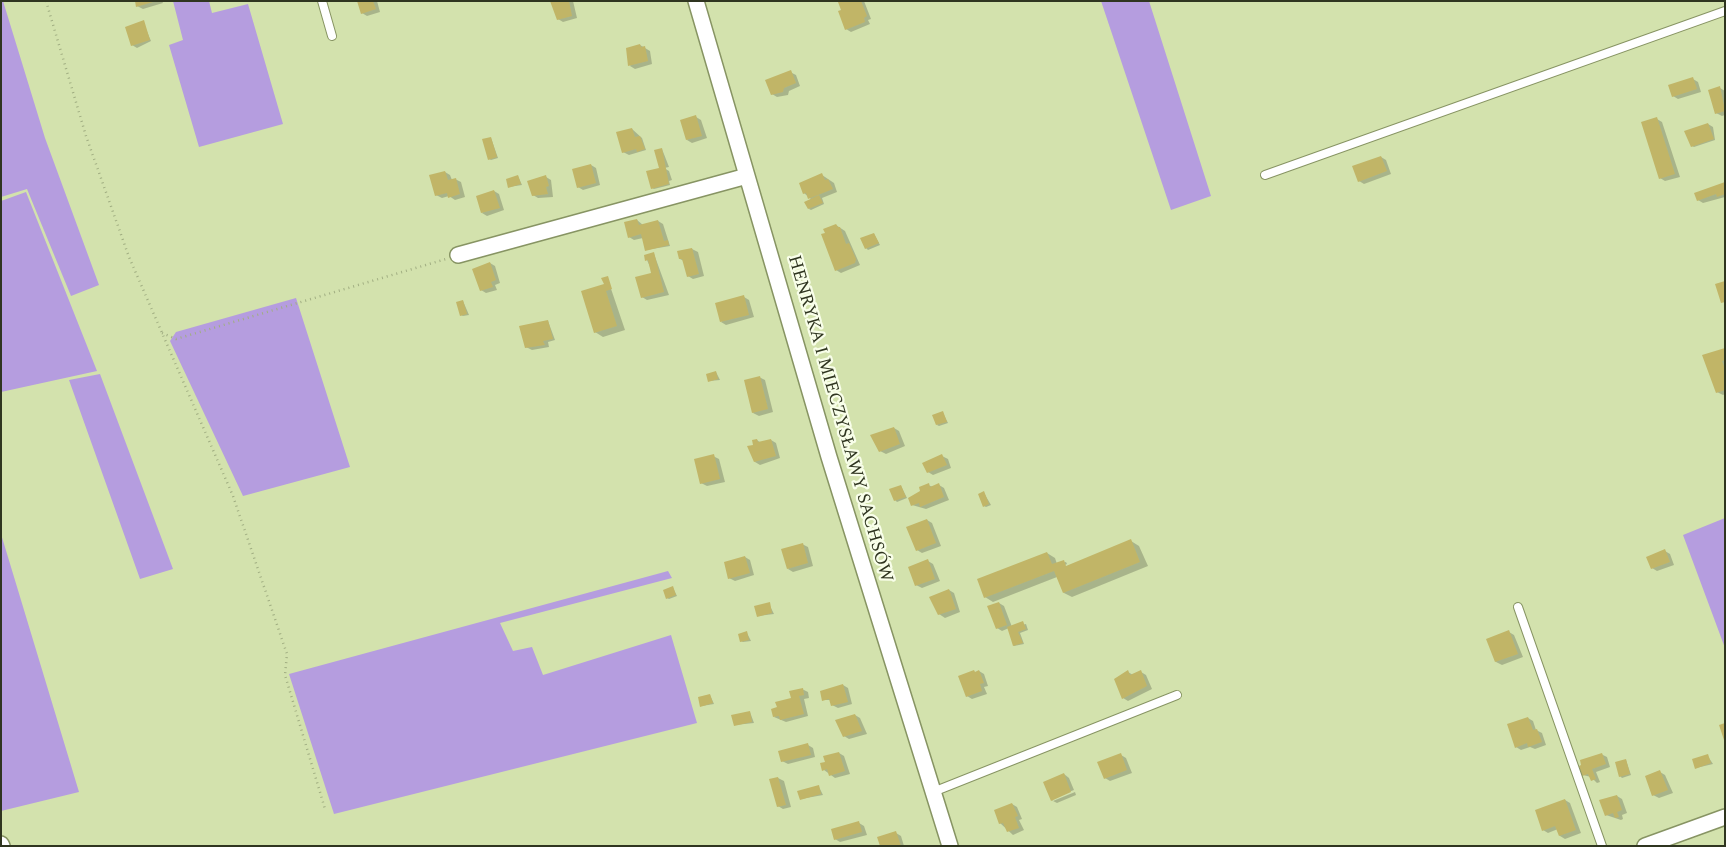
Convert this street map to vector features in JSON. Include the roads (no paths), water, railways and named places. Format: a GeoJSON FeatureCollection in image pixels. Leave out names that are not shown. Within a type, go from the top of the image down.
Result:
{"type":"FeatureCollection","features":[{"type":"Feature","properties":{"kind":"street","name":"HENRYKA I MIECZYSŁAWY SACHSÓW"},"geometry":{"type":"LineString","coordinates":[[696,1],[829,457],[950,846]]}},
{"type":"Feature","properties":{"kind":"street"},"geometry":{"type":"LineString","coordinates":[[458,255],[747,176]]}},
{"type":"Feature","properties":{"kind":"street"},"geometry":{"type":"LineString","coordinates":[[1645,846],[1725,816]]}},
{"type":"Feature","properties":{"kind":"lane"},"geometry":{"type":"LineString","coordinates":[[322,1],[332,36]]}},
{"type":"Feature","properties":{"kind":"lane"},"geometry":{"type":"LineString","coordinates":[[1265,176],[1725,11]]}},
{"type":"Feature","properties":{"kind":"lane"},"geometry":{"type":"LineString","coordinates":[[1518,606],[1602,846]]}},
{"type":"Feature","properties":{"kind":"lane"},"geometry":{"type":"LineString","coordinates":[[933,792],[1177,695]]}}]}
